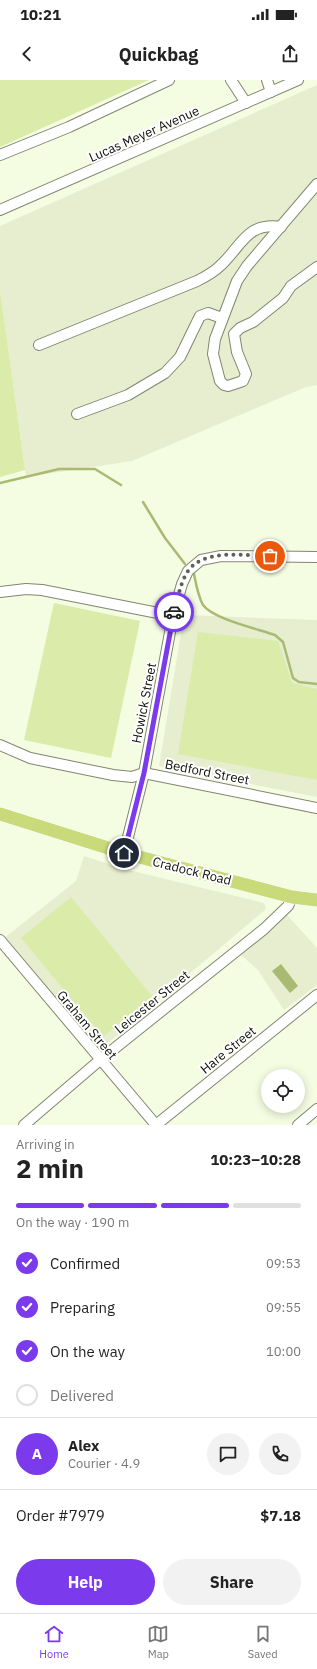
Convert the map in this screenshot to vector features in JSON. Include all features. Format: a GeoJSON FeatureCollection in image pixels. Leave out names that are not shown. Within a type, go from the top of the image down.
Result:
{"type":"FeatureCollection","features":[{"type":"Feature","properties":{"kind":"main road","name":"Cradock Road"},"geometry":{"type":"LineString","coordinates":[[0,814],[124,853],[292,897],[317,900]]}},
{"type":"Feature","properties":{"kind":"street"},"geometry":{"type":"LineString","coordinates":[[231,80],[246,103]]}},
{"type":"Feature","properties":{"kind":"street"},"geometry":{"type":"LineString","coordinates":[[266,80],[271,92]]}},
{"type":"Feature","properties":{"kind":"street","name":"Lucas Meyer Avenue"},"geometry":{"type":"LineString","coordinates":[[0,210],[298,80]]}},
{"type":"Feature","properties":{"kind":"street"},"geometry":{"type":"LineString","coordinates":[[0,155],[70,127],[166,81]]}},
{"type":"Feature","properties":{"kind":"street"},"geometry":{"type":"LineString","coordinates":[[317,184],[247,266],[237,281],[222,318],[213,346],[213,354],[220,381],[228,386],[243,381],[246,374],[237,352],[234,334],[240,328],[253,322],[283,298],[291,286],[317,266]]}},
{"type":"Feature","properties":{"kind":"street"},"geometry":{"type":"LineString","coordinates":[[39,345],[197,281],[215,271],[222,265],[254,230],[267,225],[281,227]]}},
{"type":"Feature","properties":{"kind":"street"},"geometry":{"type":"LineString","coordinates":[[77,414],[128,395],[165,374],[180,357],[200,316],[208,313],[222,318]]}},
{"type":"Feature","properties":{"kind":"street","name":"Howick Street"},"geometry":{"type":"LineString","coordinates":[[124,853],[144,773],[173,616],[182,584],[188,571],[198,562],[208,557],[317,557]]}},
{"type":"Feature","properties":{"kind":"street"},"geometry":{"type":"LineString","coordinates":[[0,592],[26,589],[42,590],[173,616]]}},
{"type":"Feature","properties":{"kind":"street","name":"Bedford Street"},"geometry":{"type":"LineString","coordinates":[[0,745],[30,758],[113,775],[132,777],[144,773],[317,808]]}},
{"type":"Feature","properties":{"kind":"street","name":"Leicester Street"},"geometry":{"type":"LineString","coordinates":[[24,1125],[100,1060],[264,929],[288,906],[292,897]]}},
{"type":"Feature","properties":{"kind":"street","name":"Graham Street"},"geometry":{"type":"LineString","coordinates":[[0,940],[156,1125]]}},
{"type":"Feature","properties":{"kind":"street","name":"Hare Street"},"geometry":{"type":"LineString","coordinates":[[156,1125],[317,995]]}},
{"type":"Feature","properties":{"kind":"street"},"geometry":{"type":"LineString","coordinates":[[298,1125],[317,1109]]}},
{"type":"Feature","properties":{"kind":"shaded area"},"geometry":{"type":"Polygon","coordinates":[[[0,80],[149,80],[0,147],[0,80]]]}},
{"type":"Feature","properties":{"kind":"shaded area"},"geometry":{"type":"Polygon","coordinates":[[[317,85],[317,385],[306,387],[132,461],[26,477],[0,290],[0,226],[317,85]]]}},
{"type":"Feature","properties":{"kind":"shaded area"},"geometry":{"type":"Polygon","coordinates":[[[0,290],[25,470],[0,477],[0,290]]]}},
{"type":"Feature","properties":{"kind":"shaded area"},"geometry":{"type":"Polygon","coordinates":[[[54,603],[140,621],[111,758],[24,740],[54,603]]]}},
{"type":"Feature","properties":{"kind":"shaded area"},"geometry":{"type":"Polygon","coordinates":[[[184,615],[317,620],[317,797],[159,766],[184,615]]]}},
{"type":"Feature","properties":{"kind":"shaded area"},"geometry":{"type":"Polygon","coordinates":[[[198,632],[278,641],[292,683],[317,689],[317,780],[178,754],[198,632]]]}},
{"type":"Feature","properties":{"kind":"shaded area"},"geometry":{"type":"Polygon","coordinates":[[[84,856],[120,868],[264,903],[266,909],[103,1047],[99,1048],[95,1047],[3,939],[76,881],[84,856]]]}},
{"type":"Feature","properties":{"kind":"shaded area"},"geometry":{"type":"Polygon","coordinates":[[[71,897],[152,996],[103,1037],[21,938],[71,897]]]}},
{"type":"Feature","properties":{"kind":"shaded area"},"geometry":{"type":"Polygon","coordinates":[[[287,915],[317,948],[317,985],[284,1010],[258,970],[241,955],[287,915]]]}},
{"type":"Feature","properties":{"kind":"shaded area"},"geometry":{"type":"Polygon","coordinates":[[[281,964],[298,986],[290,993],[272,971],[281,964]]]}},
{"type":"Feature","properties":{"kind":"waterway"},"geometry":{"type":"LineString","coordinates":[[0,483],[59,469],[95,469],[121,485]]}},
{"type":"Feature","properties":{"kind":"waterway"},"geometry":{"type":"LineString","coordinates":[[143,502],[165,538],[185,564]]}},
{"type":"Feature","properties":{"kind":"waterway"},"geometry":{"type":"LineString","coordinates":[[194,574],[200,598],[203,605],[208,610],[216,615],[247,627],[275,635],[283,642],[293,678],[299,682],[317,684]]}},
{"type":"Feature","properties":{"kind":"way so far"},"geometry":{"type":"LineString","coordinates":[[174,612],[182,584],[188,571],[201,560],[208,557],[221,556],[270,556]]}},
{"type":"Feature","properties":{"kind":"route"},"geometry":{"type":"LineString","coordinates":[[124,853],[144,773],[174,612]]}}]}
